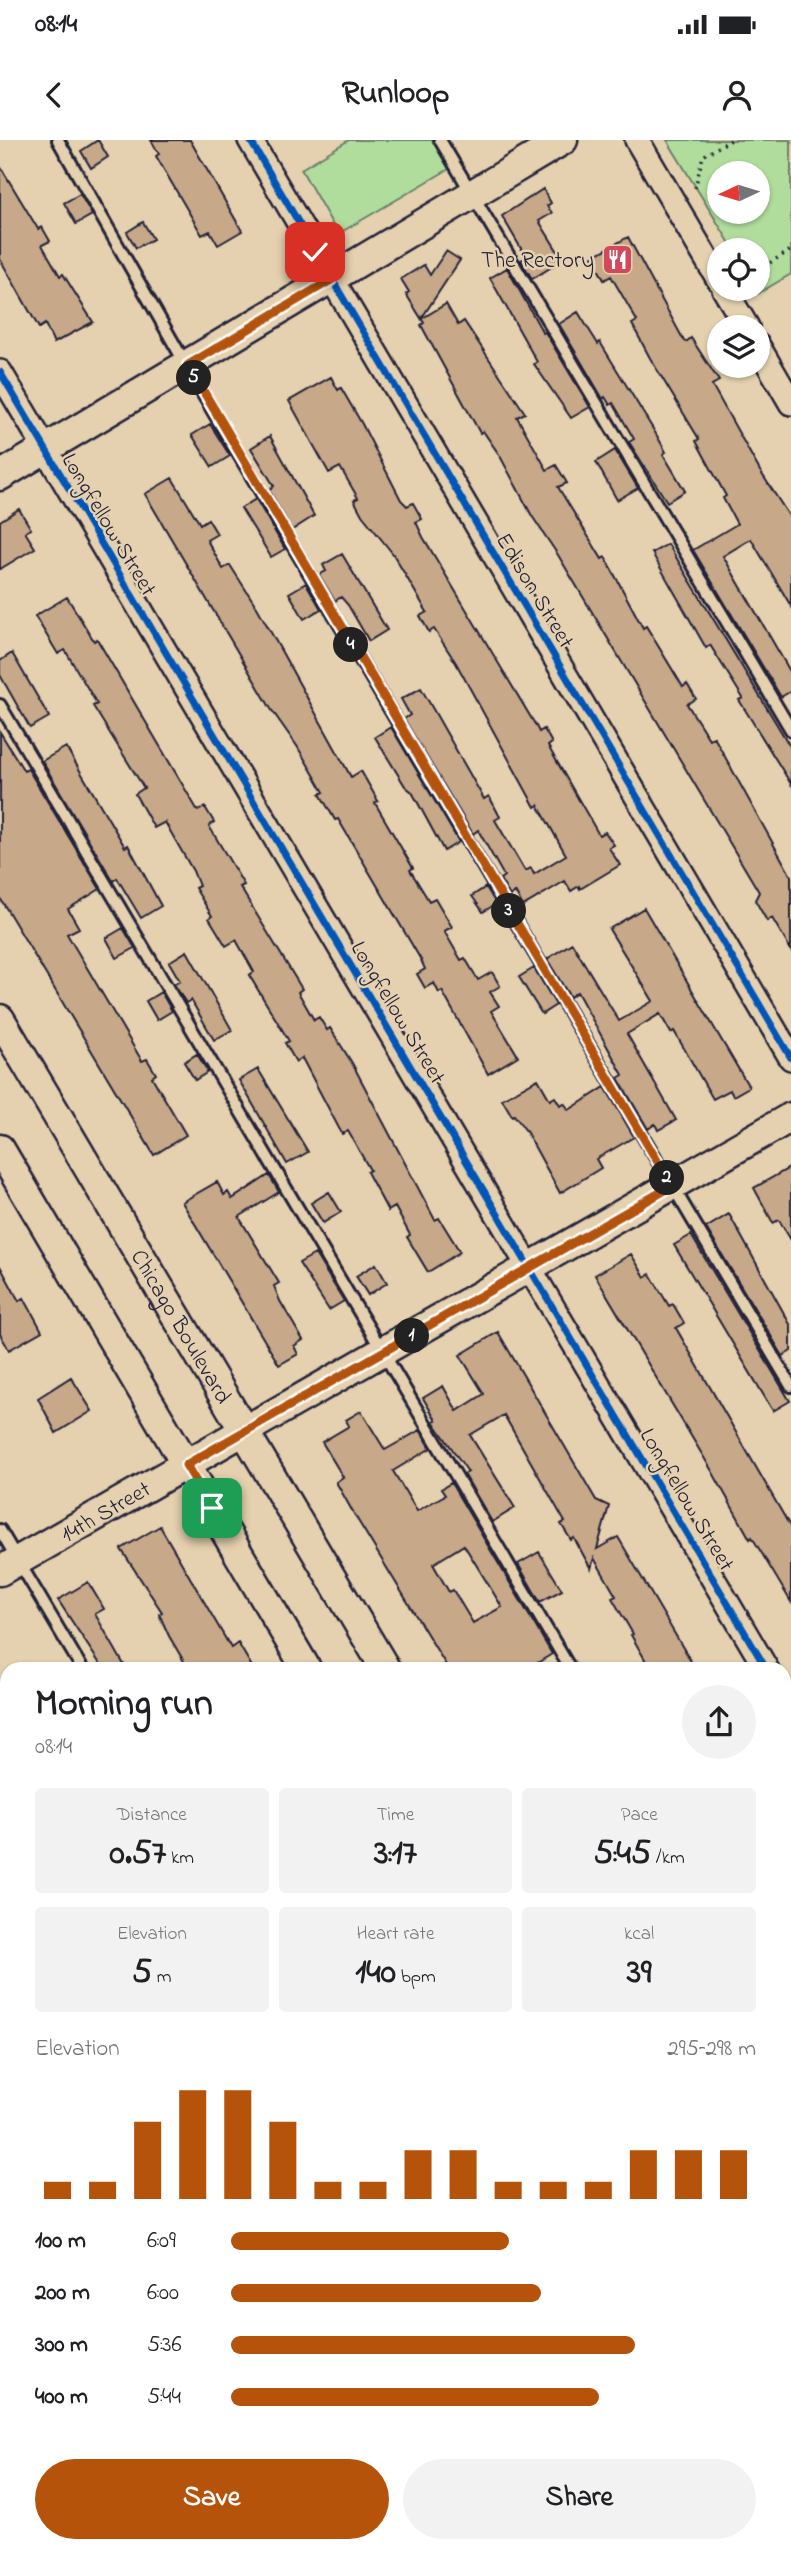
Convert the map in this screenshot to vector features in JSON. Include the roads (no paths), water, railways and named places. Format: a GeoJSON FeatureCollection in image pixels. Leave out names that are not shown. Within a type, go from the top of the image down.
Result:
{"type":"FeatureCollection","features":[{"type":"Feature","properties":{"kind":"street","name":"Edison Street"},"geometry":{"type":"LineString","coordinates":[[250,140],[791,1058]]}},
{"type":"Feature","properties":{"kind":"street"},"geometry":{"type":"LineString","coordinates":[[0,477],[563,140]]}},
{"type":"Feature","properties":{"kind":"street"},"geometry":{"type":"LineString","coordinates":[[637,140],[707,260]]}},
{"type":"Feature","properties":{"kind":"street"},"geometry":{"type":"LineString","coordinates":[[770,367],[791,403]]}},
{"type":"Feature","properties":{"kind":"street","name":"Longfellow Street"},"geometry":{"type":"LineString","coordinates":[[0,372],[761,1662]]}},
{"type":"Feature","properties":{"kind":"street","name":"Chicago Boulevard"},"geometry":{"type":"LineString","coordinates":[[0,1019],[381,1662]]}},
{"type":"Feature","properties":{"kind":"street","name":"14th Street"},"geometry":{"type":"LineString","coordinates":[[9,1566],[791,1117]]}},
{"type":"Feature","properties":{"kind":"street"},"geometry":{"type":"LineString","coordinates":[[0,1149],[302,1662]]}},
{"type":"Feature","properties":{"kind":"lane"},"geometry":{"type":"LineString","coordinates":[[58,140],[791,1386]]}},
{"type":"Feature","properties":{"kind":"lane"},"geometry":{"type":"LineString","coordinates":[[440,140],[791,730]]}},
{"type":"Feature","properties":{"kind":"lane"},"geometry":{"type":"LineString","coordinates":[[0,705],[566,1662]]}},
{"type":"Feature","properties":{"kind":"lane"},"geometry":{"type":"LineString","coordinates":[[0,1531],[9,1566],[77,1662]]}},
{"type":"Feature","properties":{"kind":"place","name":"The Rectory"},"geometry":{"type":"Point","coordinates":[617,259]}}]}
